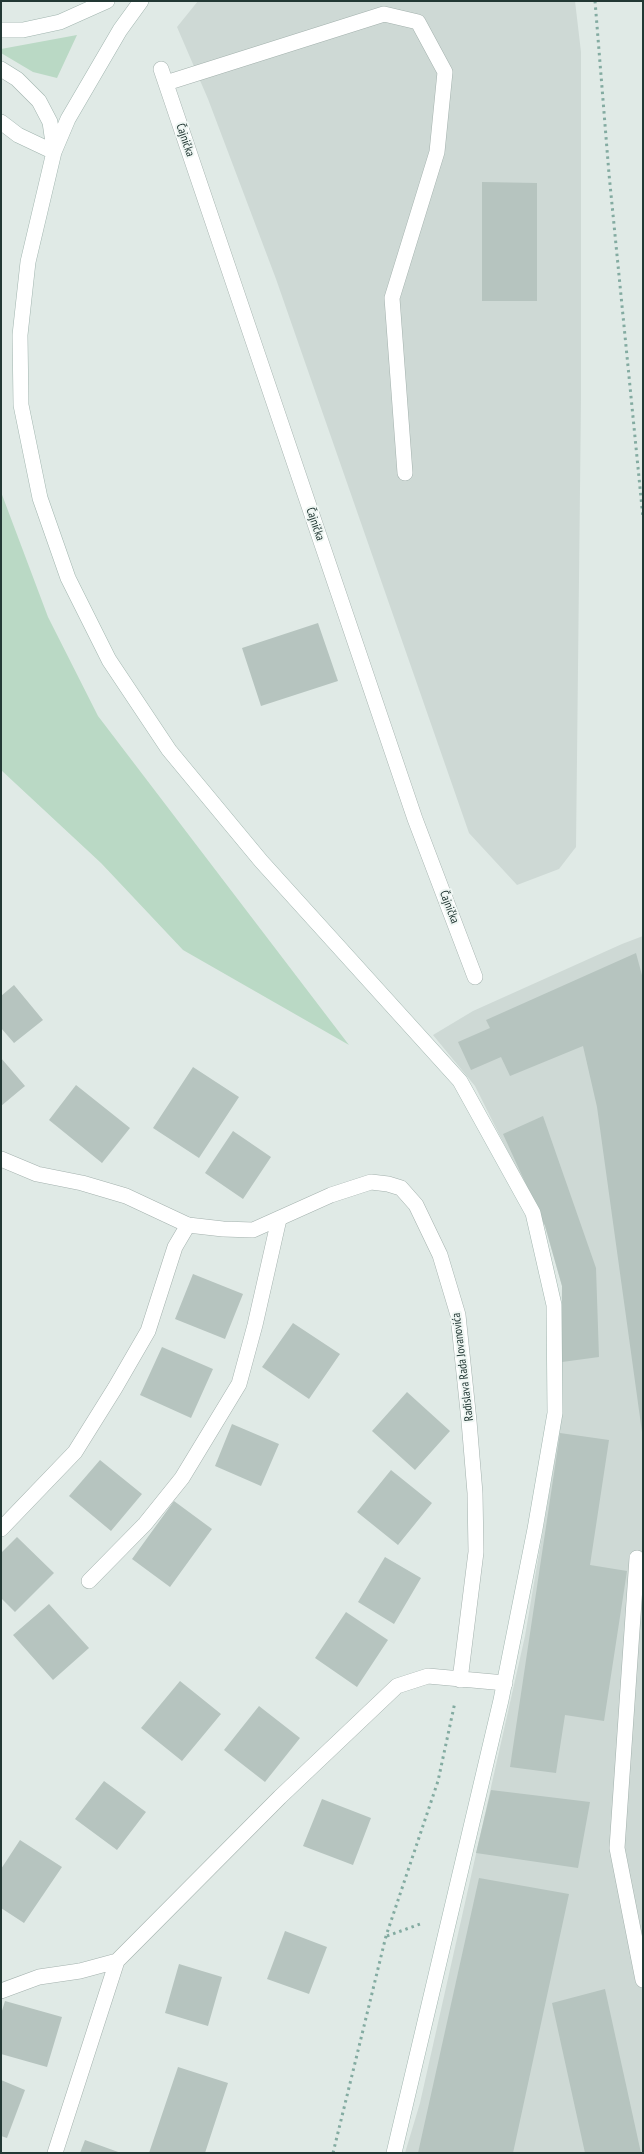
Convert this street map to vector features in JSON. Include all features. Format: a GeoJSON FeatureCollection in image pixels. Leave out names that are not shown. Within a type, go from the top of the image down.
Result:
{"type":"FeatureCollection","features":[{"type":"Feature","properties":{"kind":"main road"},"geometry":{"type":"LineString","coordinates":[[1,30],[24,30],[60,22],[107,1]]}},
{"type":"Feature","properties":{"kind":"main road"},"geometry":{"type":"LineString","coordinates":[[141,1],[120,30],[68,119],[54,152],[28,262],[20,335],[21,405],[40,498],[68,578],[108,660],[169,750],[261,861],[460,1081],[532,1213],[554,1305],[555,1413],[505,1683],[394,2153]]}},
{"type":"Feature","properties":{"kind":"main road"},"geometry":{"type":"LineString","coordinates":[[166,83],[384,14],[418,22],[445,72],[437,152],[392,298],[405,473]]}},
{"type":"Feature","properties":{"kind":"main road","name":"Čajnička"},"geometry":{"type":"LineString","coordinates":[[161,68],[416,820],[476,978]]}},
{"type":"Feature","properties":{"kind":"main road"},"geometry":{"type":"LineString","coordinates":[[1,69],[17,79],[39,101],[50,122],[54,152]]}},
{"type":"Feature","properties":{"kind":"main road"},"geometry":{"type":"LineString","coordinates":[[1,122],[18,135],[54,152]]}},
{"type":"Feature","properties":{"kind":"main road","name":"Radislava Rada Jovanovića"},"geometry":{"type":"LineString","coordinates":[[1,1159],[37,1174],[82,1183],[126,1196],[188,1225],[223,1229],[253,1230],[331,1195],[370,1182],[388,1184],[400,1188],[416,1205],[440,1254],[458,1315],[475,1493],[476,1552],[460,1680]]}},
{"type":"Feature","properties":{"kind":"main road"},"geometry":{"type":"LineString","coordinates":[[89,1581],[145,1524],[182,1478],[239,1384],[255,1325],[279,1219]]}},
{"type":"Feature","properties":{"kind":"main road"},"geometry":{"type":"LineString","coordinates":[[1,1529],[74,1452],[115,1388],[148,1331],[176,1247],[188,1225]]}},
{"type":"Feature","properties":{"kind":"main road"},"geometry":{"type":"LineString","coordinates":[[637,1558],[617,1848],[643,1980]]}},
{"type":"Feature","properties":{"kind":"main road"},"geometry":{"type":"LineString","coordinates":[[55,2153],[117,1961],[280,1797],[397,1686],[428,1676],[505,1683]]}},
{"type":"Feature","properties":{"kind":"main road"},"geometry":{"type":"LineString","coordinates":[[1,1991],[39,1977],[80,1971],[117,1961]]}},
{"type":"Feature","properties":{"kind":"path"},"geometry":{"type":"LineString","coordinates":[[595,1],[612,211],[643,518]]}},
{"type":"Feature","properties":{"kind":"path"},"geometry":{"type":"LineString","coordinates":[[333,2153],[386,1936],[438,1781],[460,1680]]}},
{"type":"Feature","properties":{"kind":"path"},"geometry":{"type":"LineString","coordinates":[[386,1936],[451,1913]]}},
{"type":"Feature","properties":{"kind":"shaded area"},"geometry":{"type":"Polygon","coordinates":[[[198,1],[575,1],[581,52],[581,399],[576,847],[559,869],[517,885],[469,833],[276,279],[208,99],[177,27],[198,1]]]}},
{"type":"Feature","properties":{"kind":"shaded area"},"geometry":{"type":"Polygon","coordinates":[[[643,936],[643,2153],[405,2153],[420,2103],[525,1636],[559,1436],[562,1286],[545,1226],[475,1086],[433,1035],[473,1011],[643,936]]]}},
{"type":"Feature","properties":{"kind":"green space"},"geometry":{"type":"Polygon","coordinates":[[[77,35],[57,78],[33,72],[1,53],[1,49],[77,35]]]}},
{"type":"Feature","properties":{"kind":"green space"},"geometry":{"type":"Polygon","coordinates":[[[1,492],[48,617],[98,716],[349,1045],[183,950],[101,863],[1,770],[1,492]]]}},
{"type":"Feature","properties":{"kind":"building"},"geometry":{"type":"Polygon","coordinates":[[[482,182],[537,183],[537,301],[482,301],[482,182]]]}},
{"type":"Feature","properties":{"kind":"building"},"geometry":{"type":"Polygon","coordinates":[[[318,623],[338,681],[261,706],[242,648],[318,623]]]}},
{"type":"Feature","properties":{"kind":"building"},"geometry":{"type":"Polygon","coordinates":[[[636,953],[643,979],[642,1432],[597,1107],[583,1046],[510,1076],[501,1057],[471,1070],[458,1042],[490,1028],[486,1020],[636,953]]]}},
{"type":"Feature","properties":{"kind":"building"},"geometry":{"type":"Polygon","coordinates":[[[14,985],[43,1020],[14,1043],[1,1028],[1,996],[14,985]]]}},
{"type":"Feature","properties":{"kind":"building"},"geometry":{"type":"Polygon","coordinates":[[[1,1058],[25,1086],[1,1106],[1,1058]]]}},
{"type":"Feature","properties":{"kind":"building"},"geometry":{"type":"Polygon","coordinates":[[[193,1067],[239,1097],[199,1158],[153,1128],[193,1067]]]}},
{"type":"Feature","properties":{"kind":"building"},"geometry":{"type":"Polygon","coordinates":[[[76,1085],[130,1128],[102,1163],[49,1120],[76,1085]]]}},
{"type":"Feature","properties":{"kind":"building"},"geometry":{"type":"Polygon","coordinates":[[[543,1116],[596,1268],[599,1357],[562,1362],[562,1286],[545,1226],[503,1134],[543,1116]]]}},
{"type":"Feature","properties":{"kind":"building"},"geometry":{"type":"Polygon","coordinates":[[[233,1131],[271,1157],[243,1199],[205,1173],[233,1131]]]}},
{"type":"Feature","properties":{"kind":"building"},"geometry":{"type":"Polygon","coordinates":[[[193,1274],[243,1294],[225,1339],[175,1319],[193,1274]]]}},
{"type":"Feature","properties":{"kind":"building"},"geometry":{"type":"Polygon","coordinates":[[[293,1323],[340,1354],[309,1399],[262,1367],[293,1323]]]}},
{"type":"Feature","properties":{"kind":"building"},"geometry":{"type":"Polygon","coordinates":[[[162,1347],[213,1369],[191,1418],[140,1395],[162,1347]]]}},
{"type":"Feature","properties":{"kind":"building"},"geometry":{"type":"Polygon","coordinates":[[[407,1392],[450,1431],[415,1470],[372,1431],[407,1392]]]}},
{"type":"Feature","properties":{"kind":"building"},"geometry":{"type":"Polygon","coordinates":[[[232,1424],[279,1444],[261,1486],[215,1466],[232,1424]]]}},
{"type":"Feature","properties":{"kind":"building"},"geometry":{"type":"Polygon","coordinates":[[[560,1433],[609,1440],[590,1565],[627,1571],[604,1721],[565,1715],[556,1773],[510,1767],[560,1433]]]}},
{"type":"Feature","properties":{"kind":"building"},"geometry":{"type":"Polygon","coordinates":[[[100,1460],[142,1494],[111,1531],[69,1496],[100,1460]]]}},
{"type":"Feature","properties":{"kind":"building"},"geometry":{"type":"Polygon","coordinates":[[[391,1470],[432,1503],[398,1545],[357,1512],[391,1470]]]}},
{"type":"Feature","properties":{"kind":"building"},"geometry":{"type":"Polygon","coordinates":[[[174,1501],[212,1529],[170,1587],[132,1559],[174,1501]]]}},
{"type":"Feature","properties":{"kind":"building"},"geometry":{"type":"Polygon","coordinates":[[[17,1537],[54,1573],[15,1612],[1,1598],[1,1553],[17,1537]]]}},
{"type":"Feature","properties":{"kind":"building"},"geometry":{"type":"Polygon","coordinates":[[[385,1557],[421,1578],[394,1624],[358,1602],[385,1557]]]}},
{"type":"Feature","properties":{"kind":"building"},"geometry":{"type":"Polygon","coordinates":[[[49,1604],[89,1648],[53,1680],[13,1635],[49,1604]]]}},
{"type":"Feature","properties":{"kind":"building"},"geometry":{"type":"Polygon","coordinates":[[[346,1612],[388,1640],[357,1687],[315,1658],[346,1612]]]}},
{"type":"Feature","properties":{"kind":"building"},"geometry":{"type":"Polygon","coordinates":[[[180,1681],[221,1714],[182,1761],[141,1728],[180,1681]]]}},
{"type":"Feature","properties":{"kind":"building"},"geometry":{"type":"Polygon","coordinates":[[[259,1706],[300,1738],[265,1782],[224,1750],[259,1706]]]}},
{"type":"Feature","properties":{"kind":"building"},"geometry":{"type":"Polygon","coordinates":[[[104,1781],[146,1812],[117,1850],[75,1819],[104,1781]]]}},
{"type":"Feature","properties":{"kind":"building"},"geometry":{"type":"Polygon","coordinates":[[[491,1790],[590,1802],[578,1868],[476,1853],[491,1790]]]}},
{"type":"Feature","properties":{"kind":"building"},"geometry":{"type":"Polygon","coordinates":[[[322,1799],[371,1818],[353,1865],[303,1846],[322,1799]]]}},
{"type":"Feature","properties":{"kind":"building"},"geometry":{"type":"Polygon","coordinates":[[[20,1840],[62,1867],[24,1923],[1,1908],[1,1869],[20,1840]]]}},
{"type":"Feature","properties":{"kind":"building"},"geometry":{"type":"Polygon","coordinates":[[[479,1878],[569,1894],[513,2153],[418,2153],[479,1878]]]}},
{"type":"Feature","properties":{"kind":"building"},"geometry":{"type":"Polygon","coordinates":[[[285,1931],[327,1947],[309,1994],[267,1979],[285,1931]]]}},
{"type":"Feature","properties":{"kind":"building"},"geometry":{"type":"Polygon","coordinates":[[[179,1964],[222,1977],[208,2026],[165,2013],[179,1964]]]}},
{"type":"Feature","properties":{"kind":"building"},"geometry":{"type":"Polygon","coordinates":[[[605,1989],[641,2153],[585,2153],[552,2003],[605,1989]]]}},
{"type":"Feature","properties":{"kind":"building"},"geometry":{"type":"Polygon","coordinates":[[[5,2001],[62,2017],[47,2067],[1,2054],[1,2014],[5,2001]]]}},
{"type":"Feature","properties":{"kind":"building"},"geometry":{"type":"Polygon","coordinates":[[[178,2067],[228,2083],[205,2153],[149,2153],[178,2067]]]}},
{"type":"Feature","properties":{"kind":"building"},"geometry":{"type":"Polygon","coordinates":[[[1,2080],[25,2090],[7,2138],[1,2136],[1,2080]]]}},
{"type":"Feature","properties":{"kind":"building"},"geometry":{"type":"Polygon","coordinates":[[[85,2140],[121,2153],[80,2153],[85,2140]]]}}]}
